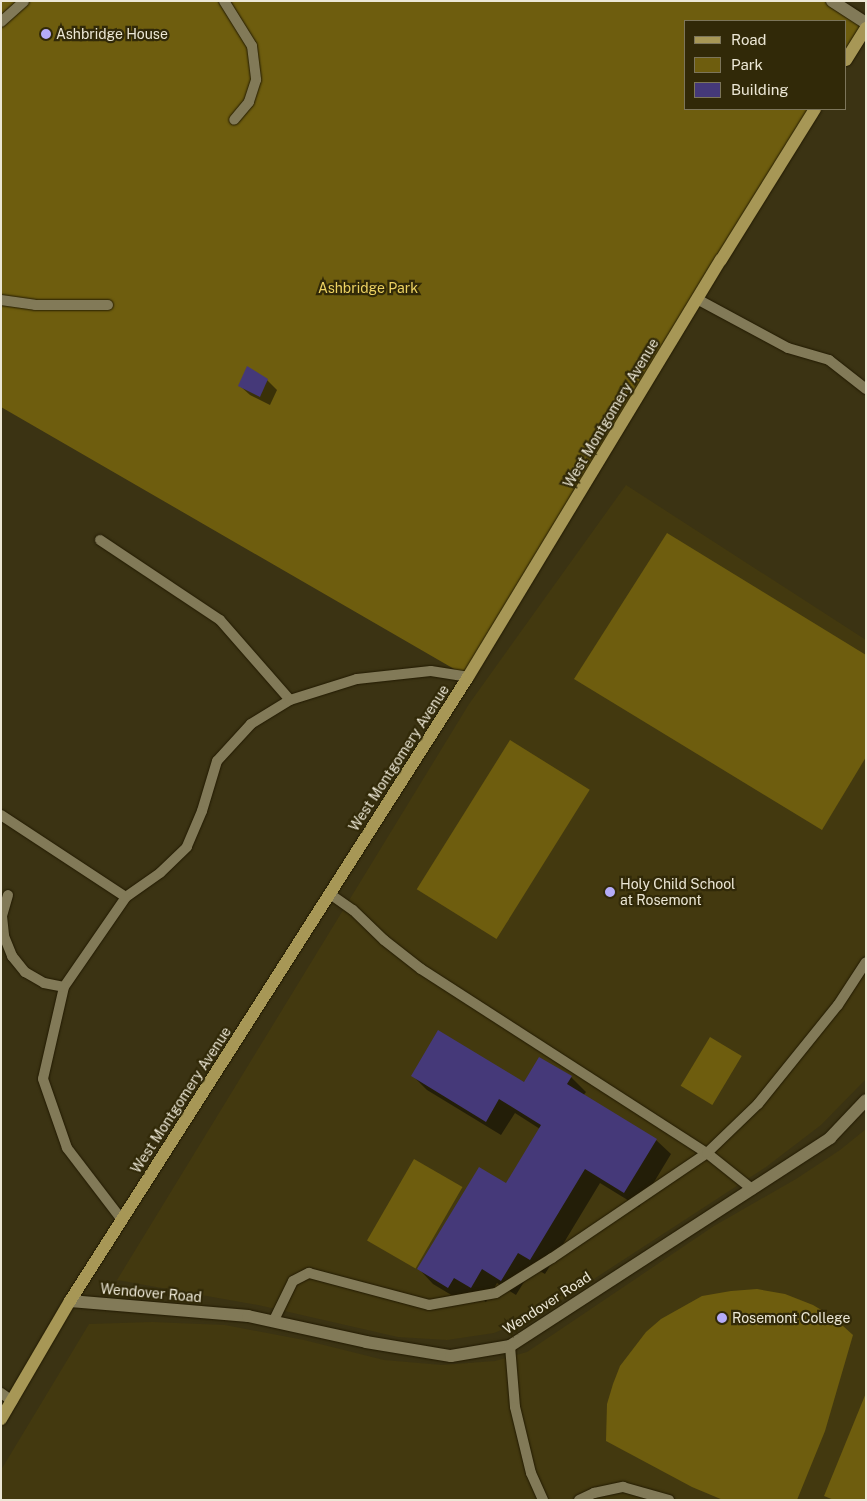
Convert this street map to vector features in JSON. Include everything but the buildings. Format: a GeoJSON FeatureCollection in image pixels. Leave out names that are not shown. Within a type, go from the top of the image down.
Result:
{"type":"FeatureCollection","features":[{"type":"Feature","properties":{"kind":"main road"},"geometry":{"type":"LineString","coordinates":[[847,58],[866,28]]}},
{"type":"Feature","properties":{"kind":"main road","name":"West Montgomery Avenue"},"geometry":{"type":"LineString","coordinates":[[2,1416],[7,1397],[468,678],[697,299],[814,110]]}},
{"type":"Feature","properties":{"kind":"street"},"geometry":{"type":"LineString","coordinates":[[832,1],[866,23]]}},
{"type":"Feature","properties":{"kind":"street","name":"Wendover Road"},"geometry":{"type":"LineString","coordinates":[[70,1301],[248,1316],[274,1320],[366,1342],[451,1356],[510,1346],[830,1138],[866,1100]]}},
{"type":"Feature","properties":{"kind":"lane"},"geometry":{"type":"LineString","coordinates":[[1,22],[24,1]]}},
{"type":"Feature","properties":{"kind":"lane"},"geometry":{"type":"LineString","coordinates":[[224,1],[252,46],[256,80],[250,102],[234,120]]}},
{"type":"Feature","properties":{"kind":"lane"},"geometry":{"type":"LineString","coordinates":[[697,299],[788,348],[829,360],[866,389]]}},
{"type":"Feature","properties":{"kind":"lane"},"geometry":{"type":"LineString","coordinates":[[1,300],[35,305],[108,305]]}},
{"type":"Feature","properties":{"kind":"lane"},"geometry":{"type":"LineString","coordinates":[[100,540],[220,620],[290,700]]}},
{"type":"Feature","properties":{"kind":"lane"},"geometry":{"type":"LineString","coordinates":[[122,1220],[67,1148],[43,1079],[64,987],[126,897],[160,873],[187,847],[202,811],[218,761],[251,724],[290,700],[357,679],[431,671],[468,678]]}},
{"type":"Feature","properties":{"kind":"lane"},"geometry":{"type":"LineString","coordinates":[[1,815],[126,897]]}},
{"type":"Feature","properties":{"kind":"lane"},"geometry":{"type":"LineString","coordinates":[[330,894],[353,910],[421,970],[706,1154],[752,1189]]}},
{"type":"Feature","properties":{"kind":"lane"},"geometry":{"type":"LineString","coordinates":[[8,895],[2,916],[4,936],[12,956],[25,972],[44,983],[64,987]]}},
{"type":"Feature","properties":{"kind":"lane"},"geometry":{"type":"LineString","coordinates":[[274,1320],[293,1281],[309,1273],[429,1305],[496,1293],[552,1258],[706,1154],[758,1104],[838,1005],[866,962]]}},
{"type":"Feature","properties":{"kind":"lane"},"geometry":{"type":"LineString","coordinates":[[510,1346],[515,1407],[531,1473],[543,1500]]}},
{"type":"Feature","properties":{"kind":"lane"},"geometry":{"type":"LineString","coordinates":[[579,1500],[594,1493],[623,1487],[669,1500]]}},
{"type":"Feature","properties":{"kind":"shaded area","name":"Holy Child School at Rosemont"},"geometry":{"type":"Polygon","coordinates":[[[626,485],[866,640],[866,1079],[821,1125],[766,1167],[540,1314],[494,1333],[447,1340],[398,1337],[258,1305],[117,1280],[469,704],[626,485]]]}},
{"type":"Feature","properties":{"kind":"shaded area","name":"Rosemont College"},"geometry":{"type":"Polygon","coordinates":[[[866,1129],[866,1500],[1,1500],[1,1470],[89,1324],[152,1322],[225,1325],[304,1340],[384,1360],[442,1365],[495,1361],[527,1352],[714,1226],[796,1179],[840,1150],[866,1129]]]}},
{"type":"Feature","properties":{"kind":"green space","name":"Ashbridge Park"},"geometry":{"type":"Polygon","coordinates":[[[1,1],[832,1],[866,23],[847,58],[847,20],[684,20],[684,110],[814,110],[468,677],[1,407],[1,1]]]}},
{"type":"Feature","properties":{"kind":"green space"},"geometry":{"type":"Polygon","coordinates":[[[667,533],[866,655],[866,757],[822,830],[574,679],[667,533]]]}},
{"type":"Feature","properties":{"kind":"green space"},"geometry":{"type":"Polygon","coordinates":[[[510,740],[590,790],[496,939],[417,889],[510,740]]]}},
{"type":"Feature","properties":{"kind":"green space"},"geometry":{"type":"Polygon","coordinates":[[[710,1037],[742,1056],[712,1105],[681,1086],[710,1037]]]}},
{"type":"Feature","properties":{"kind":"green space"},"geometry":{"type":"Polygon","coordinates":[[[414,1159],[462,1187],[415,1268],[367,1240],[414,1159]]]}},
{"type":"Feature","properties":{"kind":"green space"},"geometry":{"type":"Polygon","coordinates":[[[757,1289],[785,1294],[813,1305],[833,1317],[853,1335],[825,1431],[797,1500],[723,1500],[692,1487],[606,1441],[607,1404],[613,1384],[620,1366],[646,1332],[661,1319],[702,1296],[757,1289]]]}},
{"type":"Feature","properties":{"kind":"green space"},"geometry":{"type":"Polygon","coordinates":[[[866,1393],[866,1500],[834,1500],[824,1496],[866,1393]]]}},
{"type":"Feature","properties":{"kind":"place","name":"Ashbridge House"},"geometry":{"type":"Point","coordinates":[46,34]}},
{"type":"Feature","properties":{"kind":"place","name":"Holy Child School at Rosemont"},"geometry":{"type":"Point","coordinates":[610,892]}},
{"type":"Feature","properties":{"kind":"place","name":"Rosemont College"},"geometry":{"type":"Point","coordinates":[722,1318]}}]}
